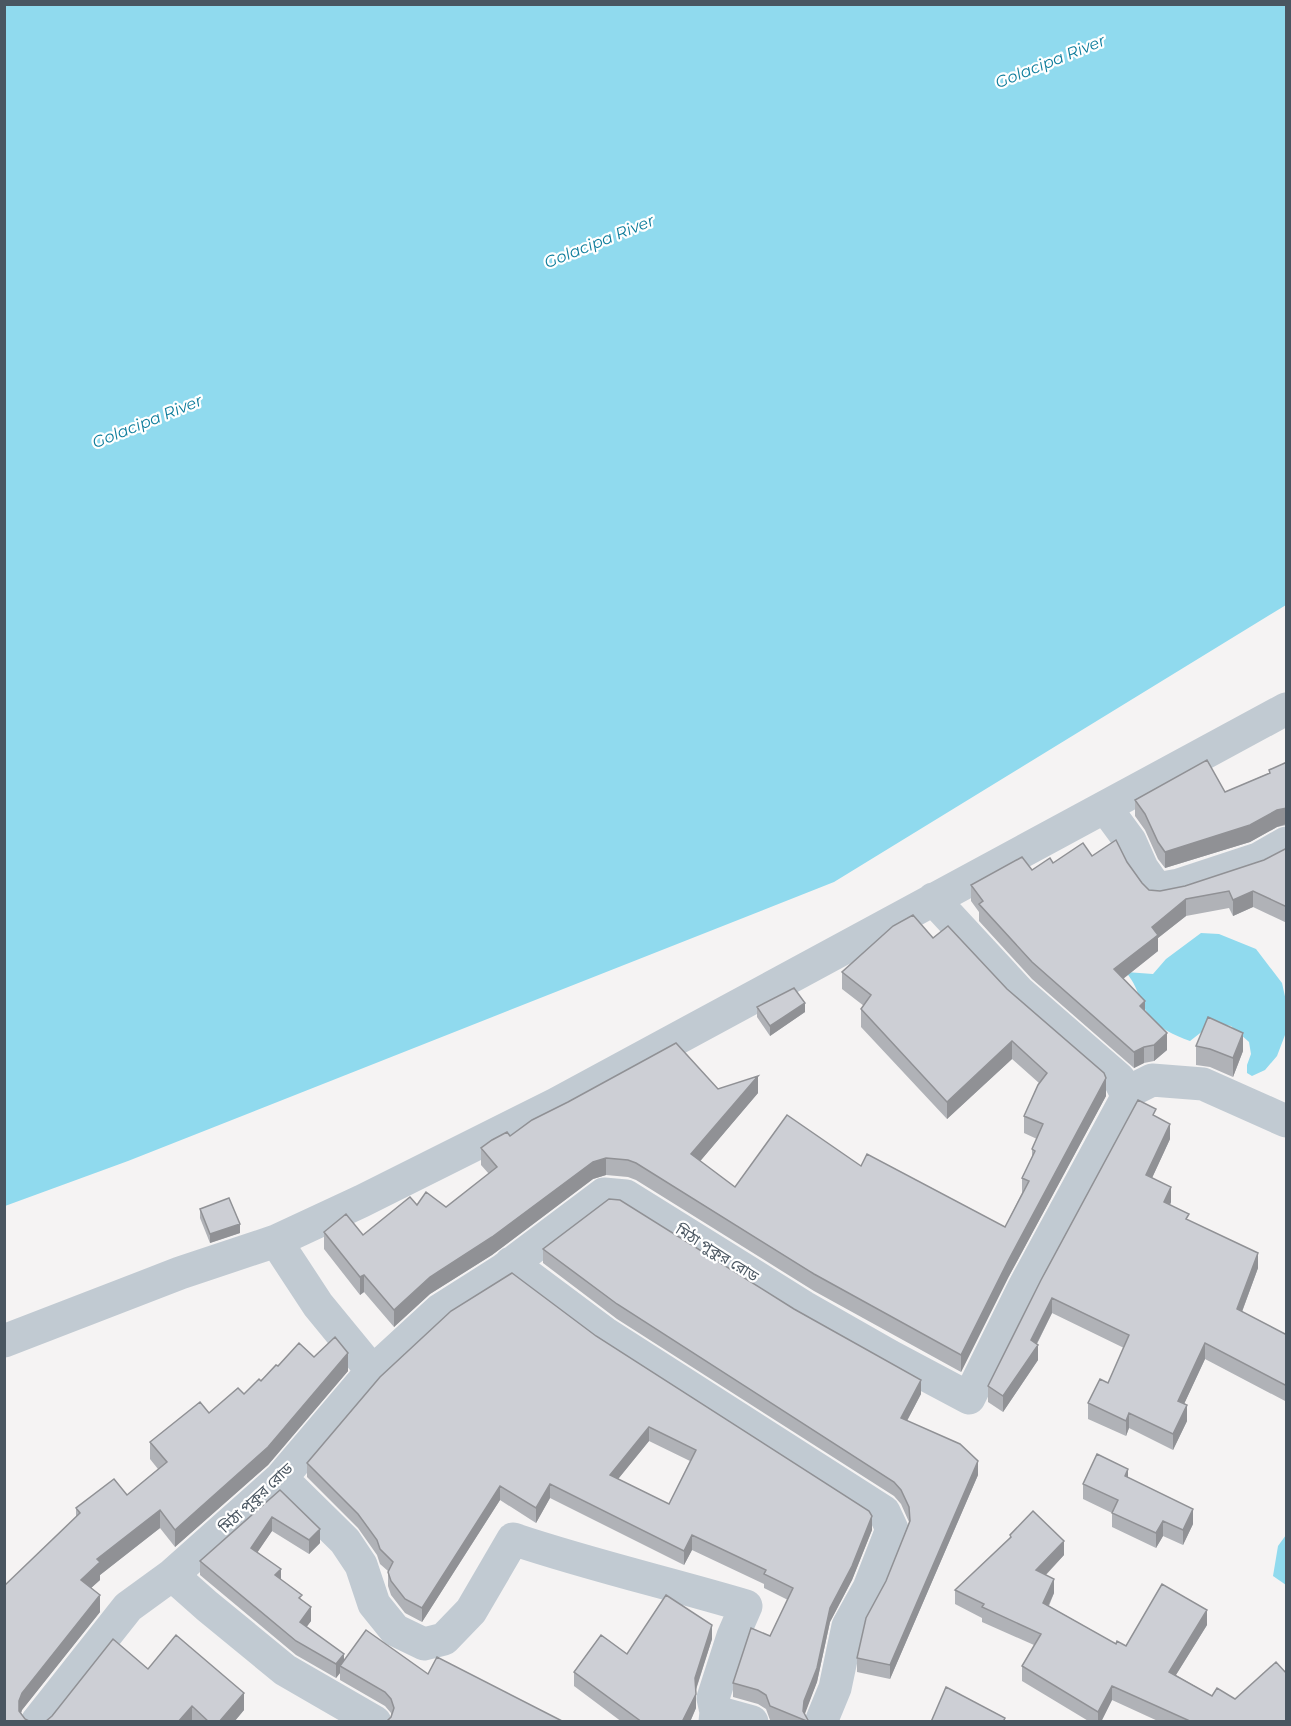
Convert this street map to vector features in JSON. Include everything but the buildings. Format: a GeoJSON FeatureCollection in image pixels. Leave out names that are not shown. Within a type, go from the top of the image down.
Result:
{"type":"FeatureCollection","features":[{"type":"Feature","properties":{"kind":"street"},"geometry":{"type":"LineString","coordinates":[[4,1341],[180,1273],[276,1241],[362,1201],[556,1104],[1287,710]]}},
{"type":"Feature","properties":{"kind":"street"},"geometry":{"type":"LineString","coordinates":[[1105,807],[1130,841],[1142,868],[1157,889],[1179,885],[1258,860],[1287,843]]}},
{"type":"Feature","properties":{"kind":"street"},"geometry":{"type":"LineString","coordinates":[[933,899],[1019,992],[1119,1079],[1126,1093],[1152,1080],[1203,1084],[1287,1121]]}},
{"type":"Feature","properties":{"kind":"street","name":"মিঠা পুকুর রোড"},"geometry":{"type":"LineString","coordinates":[[37,1722],[128,1607],[172,1575],[281,1479],[373,1372],[440,1310],[511,1263],[604,1194],[626,1197],[804,1307],[969,1398],[1024,1287],[1126,1099],[1126,1093]]}},
{"type":"Feature","properties":{"kind":"street"},"geometry":{"type":"LineString","coordinates":[[276,1241],[318,1305],[373,1372]]}},
{"type":"Feature","properties":{"kind":"street"},"geometry":{"type":"LineString","coordinates":[[511,1263],[606,1334],[884,1512],[892,1529],[869,1588],[848,1626],[835,1688],[821,1722]]}},
{"type":"Feature","properties":{"kind":"street"},"geometry":{"type":"LineString","coordinates":[[281,1479],[345,1541],[361,1564],[374,1604],[395,1630],[424,1644],[444,1638],[471,1611],[513,1539],[593,1564],[746,1606],[733,1636],[713,1698],[715,1717],[752,1722]]}},
{"type":"Feature","properties":{"kind":"street"},"geometry":{"type":"LineString","coordinates":[[172,1575],[285,1670],[375,1722]]}},
{"type":"Feature","properties":{"kind":"water","name":"Golacipa River"},"geometry":{"type":"Polygon","coordinates":[[[5,4],[1286,5],[1286,605],[834,882],[128,1161],[5,1206],[5,4]]]}},
{"type":"Feature","properties":{"kind":"water"},"geometry":{"type":"Polygon","coordinates":[[[1201,933],[1219,934],[1256,949],[1282,983],[1286,1001],[1285,1035],[1277,1056],[1265,1070],[1252,1076],[1247,1073],[1251,1054],[1249,1042],[1231,1026],[1213,1023],[1190,1041],[1174,1035],[1150,1016],[1126,972],[1153,974],[1166,959],[1201,933]]]}},
{"type":"Feature","properties":{"kind":"water"},"geometry":{"type":"Polygon","coordinates":[[[1286,1535],[1286,1585],[1273,1576],[1278,1546],[1286,1535]]]}}]}
